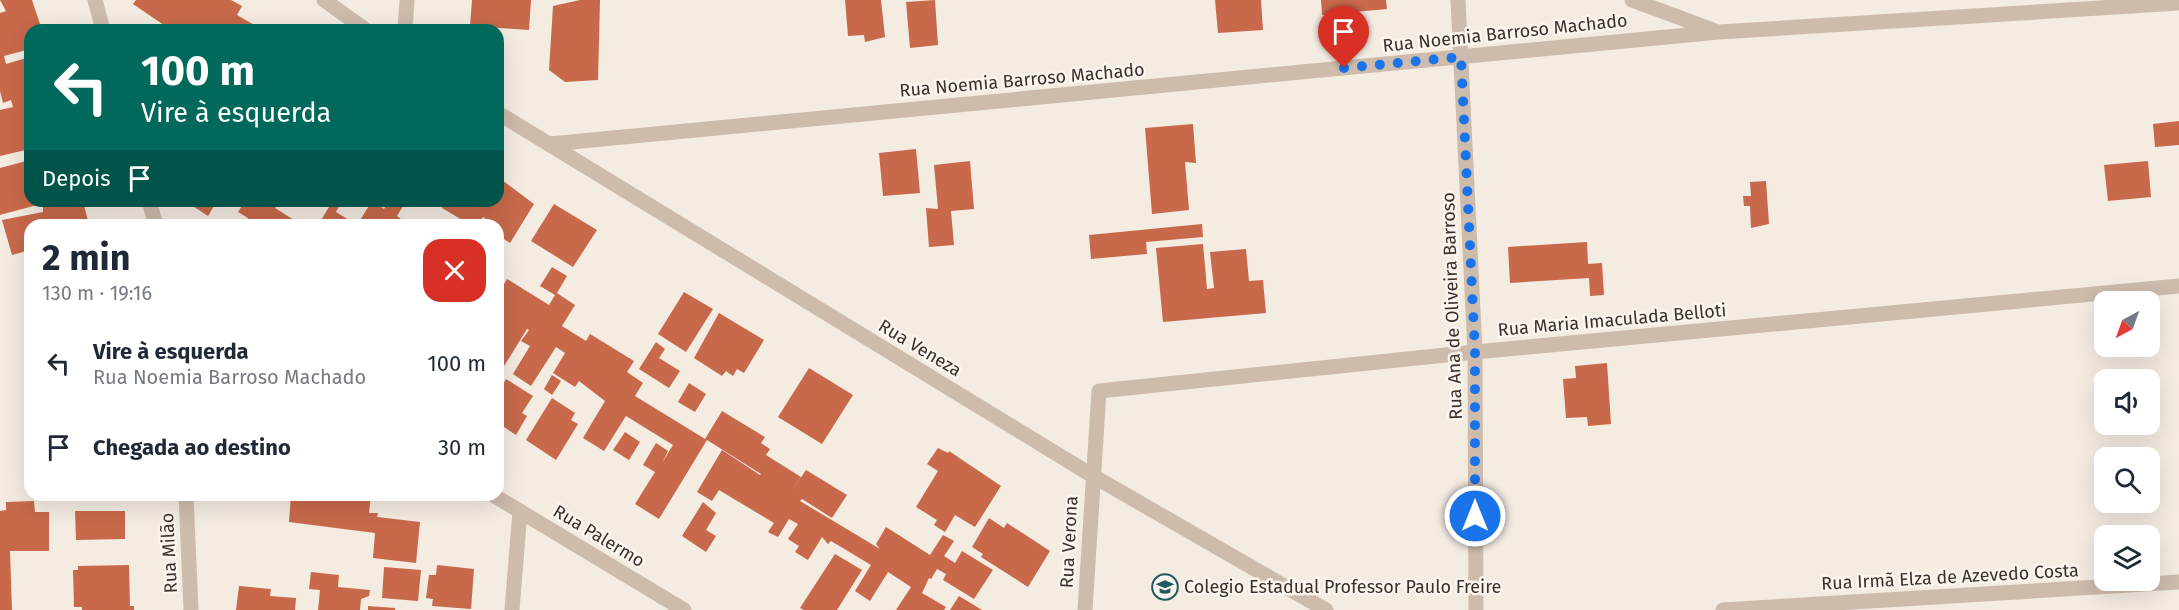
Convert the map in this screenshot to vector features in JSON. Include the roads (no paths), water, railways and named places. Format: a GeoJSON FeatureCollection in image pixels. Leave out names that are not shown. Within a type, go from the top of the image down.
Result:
{"type":"FeatureCollection","features":[{"type":"Feature","properties":{"kind":"street"},"geometry":{"type":"LineString","coordinates":[[95,0],[101,24]]}},
{"type":"Feature","properties":{"kind":"street"},"geometry":{"type":"LineString","coordinates":[[324,0],[358,24]]}},
{"type":"Feature","properties":{"kind":"street"},"geometry":{"type":"LineString","coordinates":[[405,24],[407,0]]}},
{"type":"Feature","properties":{"kind":"street","name":"Rua Ana de Oliveira Barroso"},"geometry":{"type":"LineString","coordinates":[[1458,0],[1475,352],[1476,610]]}},
{"type":"Feature","properties":{"kind":"street"},"geometry":{"type":"LineString","coordinates":[[1632,0],[1719,32]]}},
{"type":"Feature","properties":{"kind":"street","name":"Rua Noemia Barroso Machado"},"geometry":{"type":"LineString","coordinates":[[550,144],[1719,32],[2102,4],[2179,3]]}},
{"type":"Feature","properties":{"kind":"street","name":"Rua Veneza"},"geometry":{"type":"LineString","coordinates":[[504,117],[1093,476],[1326,610]]}},
{"type":"Feature","properties":{"kind":"street","name":"Rua Maria Imaculada Belloti"},"geometry":{"type":"LineString","coordinates":[[1093,476],[1099,392],[1475,352],[2179,286]]}},
{"type":"Feature","properties":{"kind":"street","name":"Rua Verona"},"geometry":{"type":"LineString","coordinates":[[1085,610],[1093,476]]}},
{"type":"Feature","properties":{"kind":"street","name":"Rua Milão"},"geometry":{"type":"LineString","coordinates":[[186,501],[191,610]]}},
{"type":"Feature","properties":{"kind":"street","name":"Rua Palermo"},"geometry":{"type":"LineString","coordinates":[[503,501],[684,610]]}},
{"type":"Feature","properties":{"kind":"street"},"geometry":{"type":"LineString","coordinates":[[512,610],[520,511]]}},
{"type":"Feature","properties":{"kind":"street","name":"Rua Irmã Elza de Azevedo Costa"},"geometry":{"type":"LineString","coordinates":[[1724,610],[2179,582]]}},
{"type":"Feature","properties":{"kind":"place","name":"Colegio Estadual Professor Paulo Freire"},"geometry":{"type":"Point","coordinates":[1165,587]}}]}
